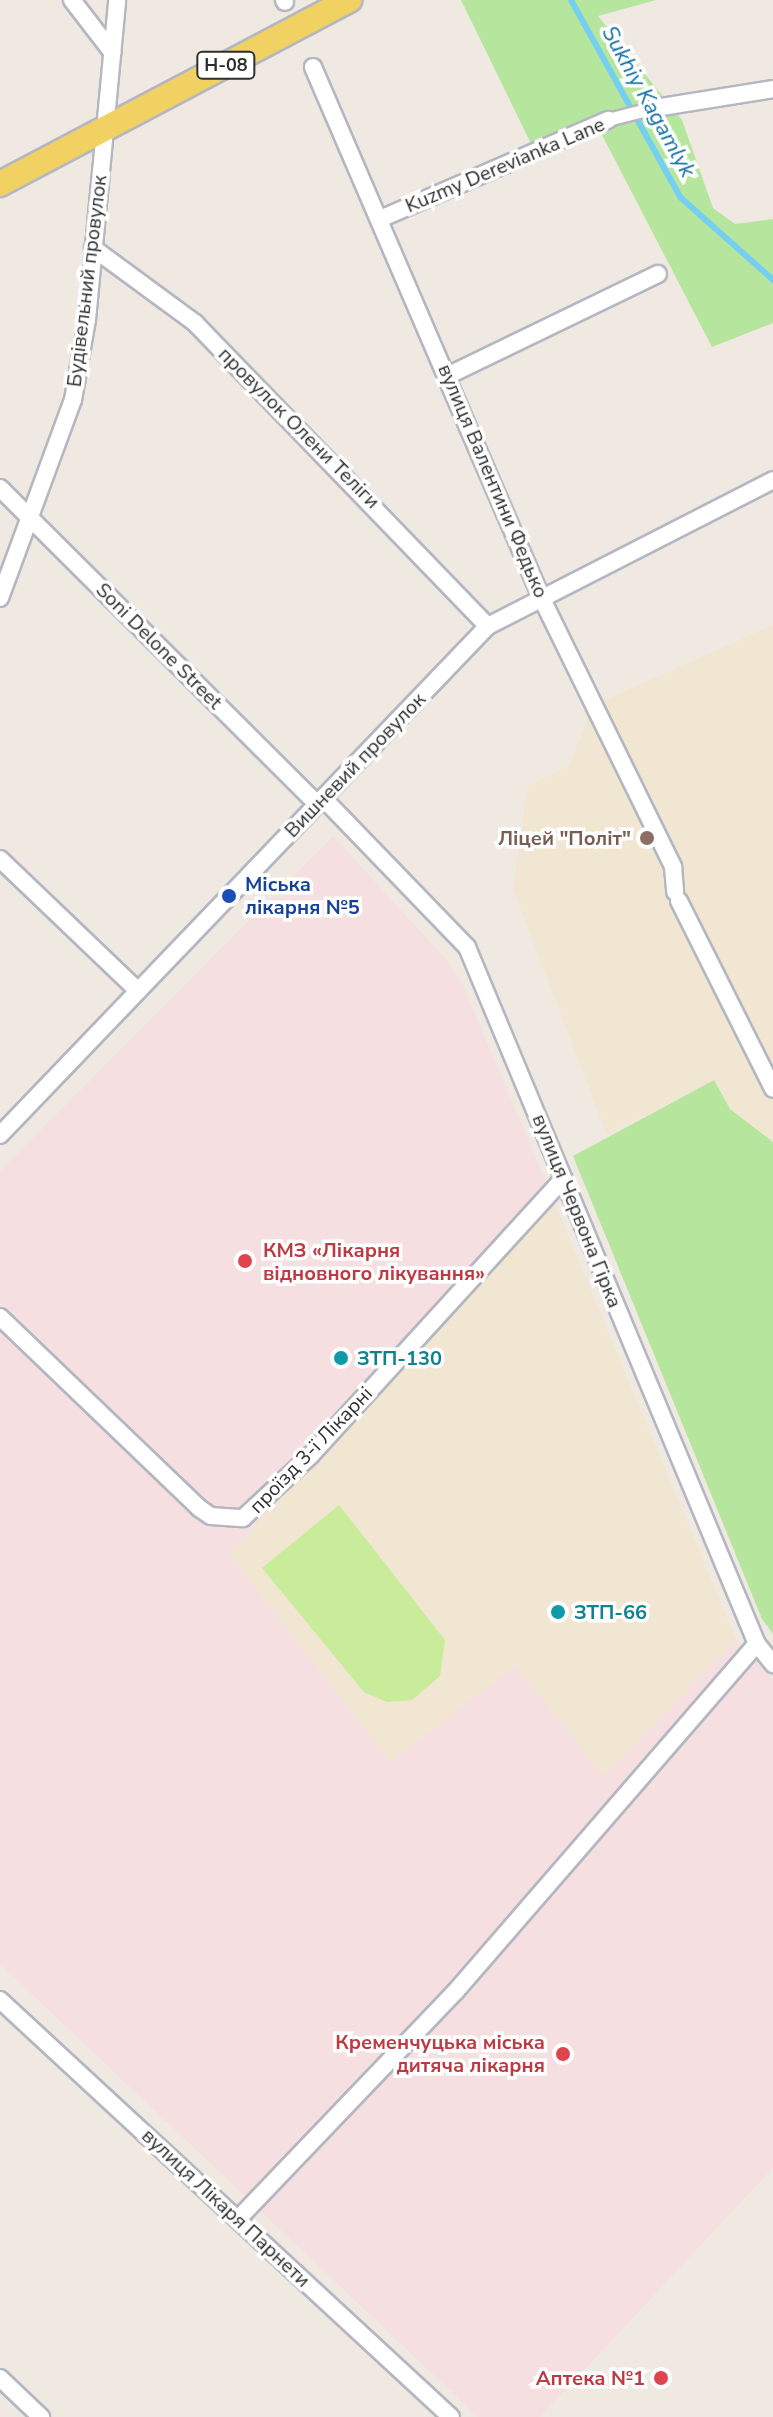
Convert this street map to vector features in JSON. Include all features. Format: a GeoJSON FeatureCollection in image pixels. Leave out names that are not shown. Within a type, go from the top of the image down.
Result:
{"type":"FeatureCollection","features":[{"type":"Feature","properties":{"kind":"main road","name":"Н-08"},"geometry":{"type":"LineString","coordinates":[[0,184],[349,0]]}},
{"type":"Feature","properties":{"kind":"street"},"geometry":{"type":"LineString","coordinates":[[72,0],[112,52]]}},
{"type":"Feature","properties":{"kind":"street","name":"Будівельний провулок"},"geometry":{"type":"LineString","coordinates":[[0,598],[32,520],[73,400],[93,248],[117,0]]}},
{"type":"Feature","properties":{"kind":"street","name":"вулиця Валентини Федько"},"geometry":{"type":"LineString","coordinates":[[313,67],[449,375],[541,597],[661,840],[673,867],[677,896],[773,1089]]}},
{"type":"Feature","properties":{"kind":"street","name":"Kuzmy Derevianka Lane"},"geometry":{"type":"LineString","coordinates":[[380,219],[608,120],[655,108],[773,89]]}},
{"type":"Feature","properties":{"kind":"street","name":"провулок Олени Теліги"},"geometry":{"type":"LineString","coordinates":[[93,248],[195,323],[488,626]]}},
{"type":"Feature","properties":{"kind":"street"},"geometry":{"type":"LineString","coordinates":[[449,375],[658,274]]}},
{"type":"Feature","properties":{"kind":"street","name":"Вишневий провулок"},"geometry":{"type":"LineString","coordinates":[[0,1135],[488,626],[773,480]]}},
{"type":"Feature","properties":{"kind":"street","name":"Soni Delone Street"},"geometry":{"type":"LineString","coordinates":[[0,488],[320,801]]}},
{"type":"Feature","properties":{"kind":"street","name":"вулиця Червона Гірка"},"geometry":{"type":"LineString","coordinates":[[320,801],[467,947],[757,1644],[773,1664]]}},
{"type":"Feature","properties":{"kind":"street"},"geometry":{"type":"LineString","coordinates":[[0,859],[138,991]]}},
{"type":"Feature","properties":{"kind":"street","name":"проїзд 3-ї Лікарні"},"geometry":{"type":"LineString","coordinates":[[0,1317],[199,1508],[211,1516],[243,1518],[311,1455],[563,1179]]}},
{"type":"Feature","properties":{"kind":"street"},"geometry":{"type":"LineString","coordinates":[[239,2218],[456,1991],[757,1644]]}},
{"type":"Feature","properties":{"kind":"street","name":"вулиця Лікаря Парнети"},"geometry":{"type":"LineString","coordinates":[[0,2000],[239,2218],[448,2416]]}},
{"type":"Feature","properties":{"kind":"street"},"geometry":{"type":"LineString","coordinates":[[0,2378],[41,2417]]}},
{"type":"Feature","properties":{"kind":"shaded area","name":"Ліцей \"Політ\""},"geometry":{"type":"Polygon","coordinates":[[[773,625],[773,1142],[730,1109],[714,1080],[607,1135],[513,889],[528,786],[570,765],[587,720],[583,710],[773,625]]]}},
{"type":"Feature","properties":{"kind":"shaded area"},"geometry":{"type":"Polygon","coordinates":[[[333,836],[444,957],[462,983],[550,1192],[230,1555],[391,1762],[515,1665],[604,1776],[736,1639],[773,1680],[773,2168],[540,2417],[478,2417],[0,1964],[0,1171],[333,836]]]}},
{"type":"Feature","properties":{"kind":"shaded area"},"geometry":{"type":"Polygon","coordinates":[[[550,1192],[736,1639],[604,1777],[515,1665],[391,1763],[230,1555],[550,1192]]]}},
{"type":"Feature","properties":{"kind":"green space"},"geometry":{"type":"Polygon","coordinates":[[[461,0],[656,0],[598,16],[682,120],[713,208],[735,224],[773,219],[773,323],[712,347],[601,133],[539,160],[461,0]]]}},
{"type":"Feature","properties":{"kind":"green space"},"geometry":{"type":"Polygon","coordinates":[[[714,1080],[730,1109],[773,1142],[773,1634],[762,1619],[573,1156],[714,1080]]]}},
{"type":"Feature","properties":{"kind":"green space"},"geometry":{"type":"Polygon","coordinates":[[[339,1505],[445,1640],[440,1676],[412,1700],[387,1702],[364,1692],[262,1568],[339,1505]]]}},
{"type":"Feature","properties":{"kind":"waterway","name":"Sukhiy Kagamlyk"},"geometry":{"type":"LineString","coordinates":[[571,0],[680,197],[773,280]]}},
{"type":"Feature","properties":{"kind":"place","name":"Ліцей \"Політ\""},"geometry":{"type":"Point","coordinates":[647,838]}},
{"type":"Feature","properties":{"kind":"place","name":"Міська лікарня №5"},"geometry":{"type":"Point","coordinates":[229,896]}},
{"type":"Feature","properties":{"kind":"place","name":"КМЗ «Лікарня відновного лікування»"},"geometry":{"type":"Point","coordinates":[245,1261]}},
{"type":"Feature","properties":{"kind":"place","name":"ЗТП-130"},"geometry":{"type":"Point","coordinates":[341,1358]}},
{"type":"Feature","properties":{"kind":"place","name":"ЗТП-66"},"geometry":{"type":"Point","coordinates":[558,1612]}},
{"type":"Feature","properties":{"kind":"place","name":"Кременчуцька міська дитяча лікарня"},"geometry":{"type":"Point","coordinates":[563,2054]}},
{"type":"Feature","properties":{"kind":"place","name":"Аптека №1"},"geometry":{"type":"Point","coordinates":[661,2378]}}]}
